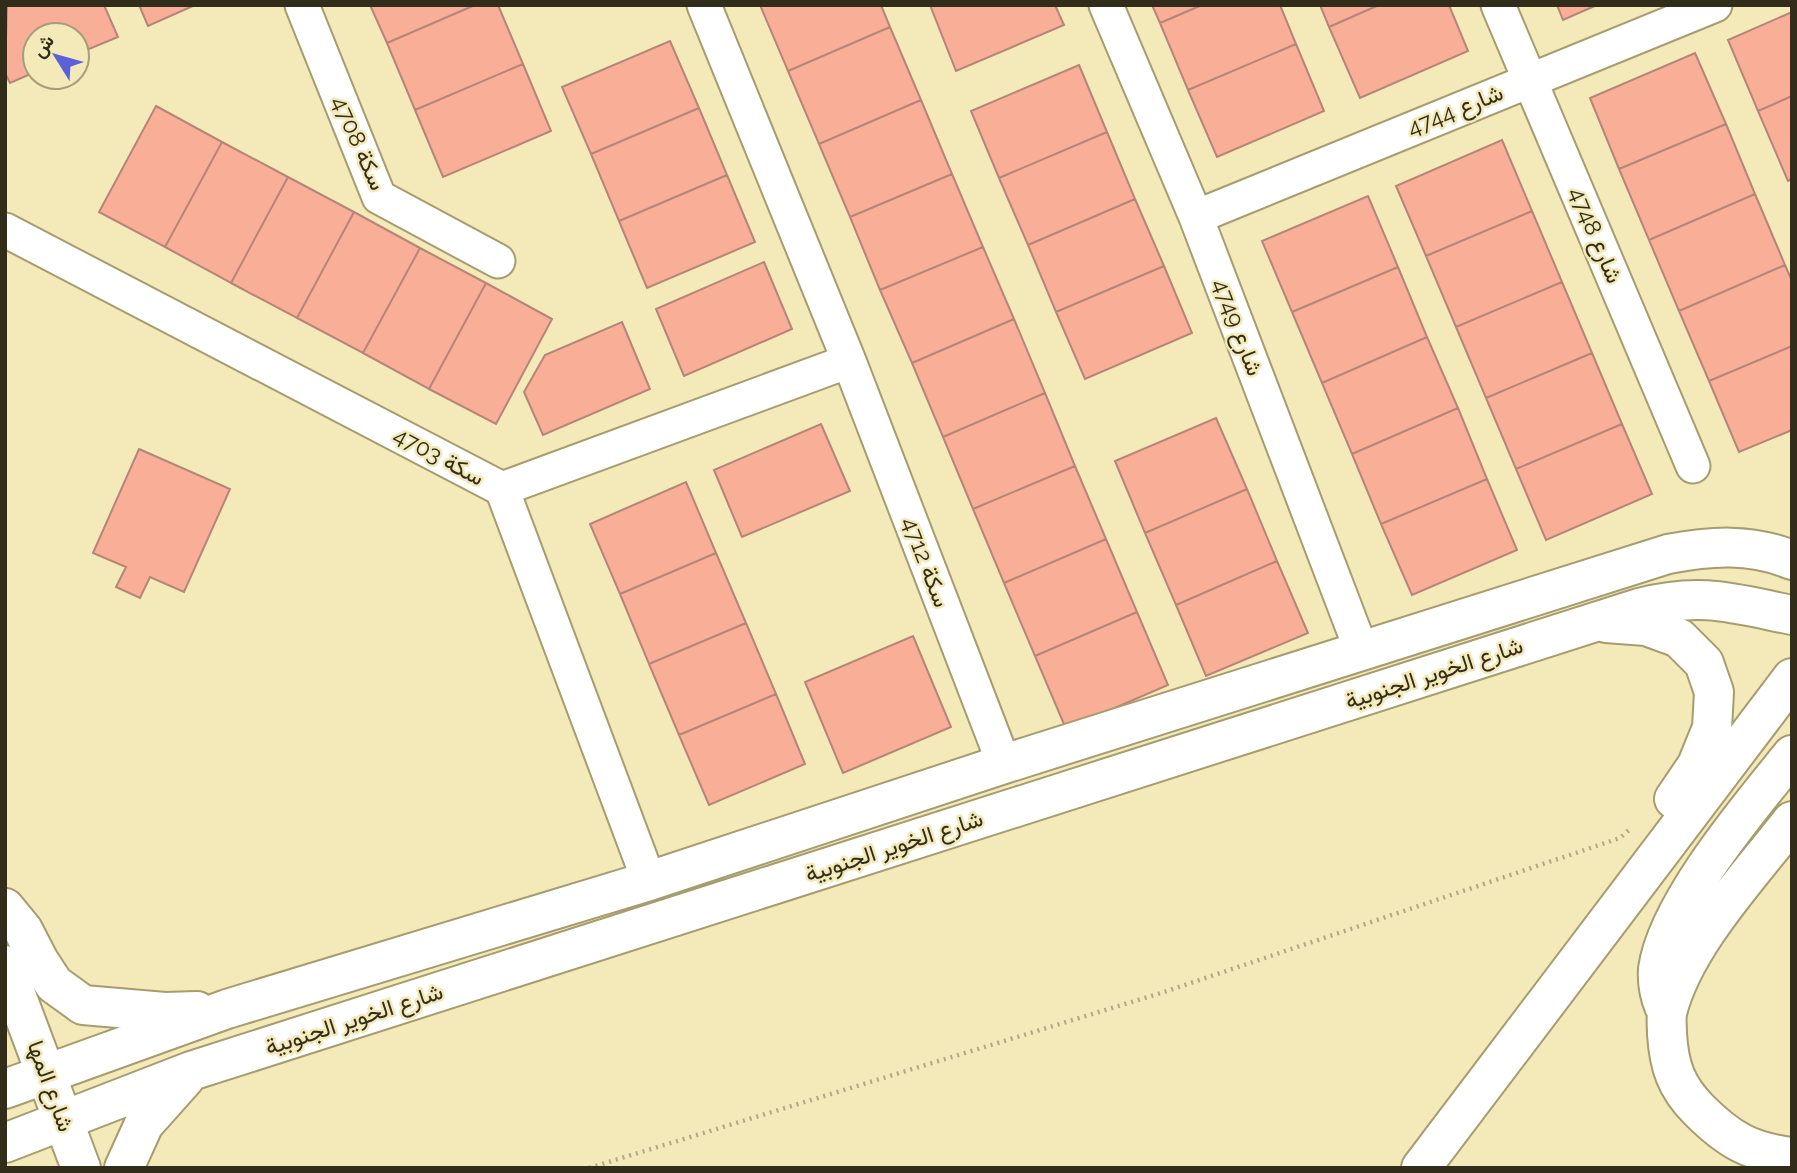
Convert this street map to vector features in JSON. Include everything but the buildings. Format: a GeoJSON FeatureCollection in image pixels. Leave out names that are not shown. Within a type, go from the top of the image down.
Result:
{"type":"FeatureCollection","features":[{"type":"Feature","properties":{"kind":"street","name":"سكة 4708"},"geometry":{"type":"LineString","coordinates":[[302,5],[379,197],[498,261]]}},
{"type":"Feature","properties":{"kind":"street","name":"سكة 4712"},"geometry":{"type":"LineString","coordinates":[[704,5],[849,361],[1004,764]]}},
{"type":"Feature","properties":{"kind":"street","name":"4749 شارع"},"geometry":{"type":"LineString","coordinates":[[1106,5],[1196,217],[1362,652]]}},
{"type":"Feature","properties":{"kind":"street","name":"4748 شارع"},"geometry":{"type":"LineString","coordinates":[[1498,5],[1693,466]]}},
{"type":"Feature","properties":{"kind":"street","name":"4744 شارع"},"geometry":{"type":"LineString","coordinates":[[1196,217],[1715,5]]}},
{"type":"Feature","properties":{"kind":"street","name":"4703 سكة"},"geometry":{"type":"LineString","coordinates":[[5,230],[502,489],[649,881]]}},
{"type":"Feature","properties":{"kind":"street"},"geometry":{"type":"LineString","coordinates":[[502,489],[849,361]]}},
{"type":"Feature","properties":{"kind":"street"},"geometry":{"type":"LineString","coordinates":[[1727,546],[1792,532]]}},
{"type":"Feature","properties":{"kind":"street","name":"شارع الخوير الجنوبية"},"geometry":{"type":"LineString","coordinates":[[5,1089],[227,1009],[649,881],[1004,764],[1668,554],[1727,546],[1769,552],[1792,560]]}},
{"type":"Feature","properties":{"kind":"street","name":"شارع الخوير الجنوبية"},"geometry":{"type":"LineString","coordinates":[[5,1144],[191,1071],[1576,627],[1664,601],[1689,599],[1716,599],[1792,615]]}},
{"type":"Feature","properties":{"kind":"street"},"geometry":{"type":"LineString","coordinates":[[1507,1058],[1532,998],[1697,765],[1712,728],[1714,692],[1704,663],[1679,638],[1646,626],[1612,622],[1576,627]]}},
{"type":"Feature","properties":{"kind":"street"},"geometry":{"type":"LineString","coordinates":[[1421,1168],[1507,1058],[1792,678]]}},
{"type":"Feature","properties":{"kind":"street"},"geometry":{"type":"LineString","coordinates":[[1792,754],[1731,833],[1694,887],[1673,925],[1658,969],[1658,989],[1667,1015],[1668,1051],[1674,1077],[1693,1104],[1714,1125],[1737,1141],[1765,1154],[1792,1157]]}},
{"type":"Feature","properties":{"kind":"street"},"geometry":{"type":"LineString","coordinates":[[1667,1015],[1677,984],[1691,958],[1722,910],[1792,821]]}},
{"type":"Feature","properties":{"kind":"street"},"geometry":{"type":"LineString","coordinates":[[5,908],[23,929],[54,984],[83,1005],[165,1012],[227,1009]]}},
{"type":"Feature","properties":{"kind":"street","name":"شارع المها"},"geometry":{"type":"LineString","coordinates":[[5,965],[81,1168]]}},
{"type":"Feature","properties":{"kind":"street"},"geometry":{"type":"LineString","coordinates":[[124,1168],[144,1124],[191,1071]]}},
{"type":"Feature","properties":{"kind":"street"},"geometry":{"type":"LineString","coordinates":[[5,1144],[12,1168]]}},
{"type":"Feature","properties":{"kind":"path"},"geometry":{"type":"LineString","coordinates":[[589,1168],[1161,993],[1620,838],[1639,823]]}}]}
